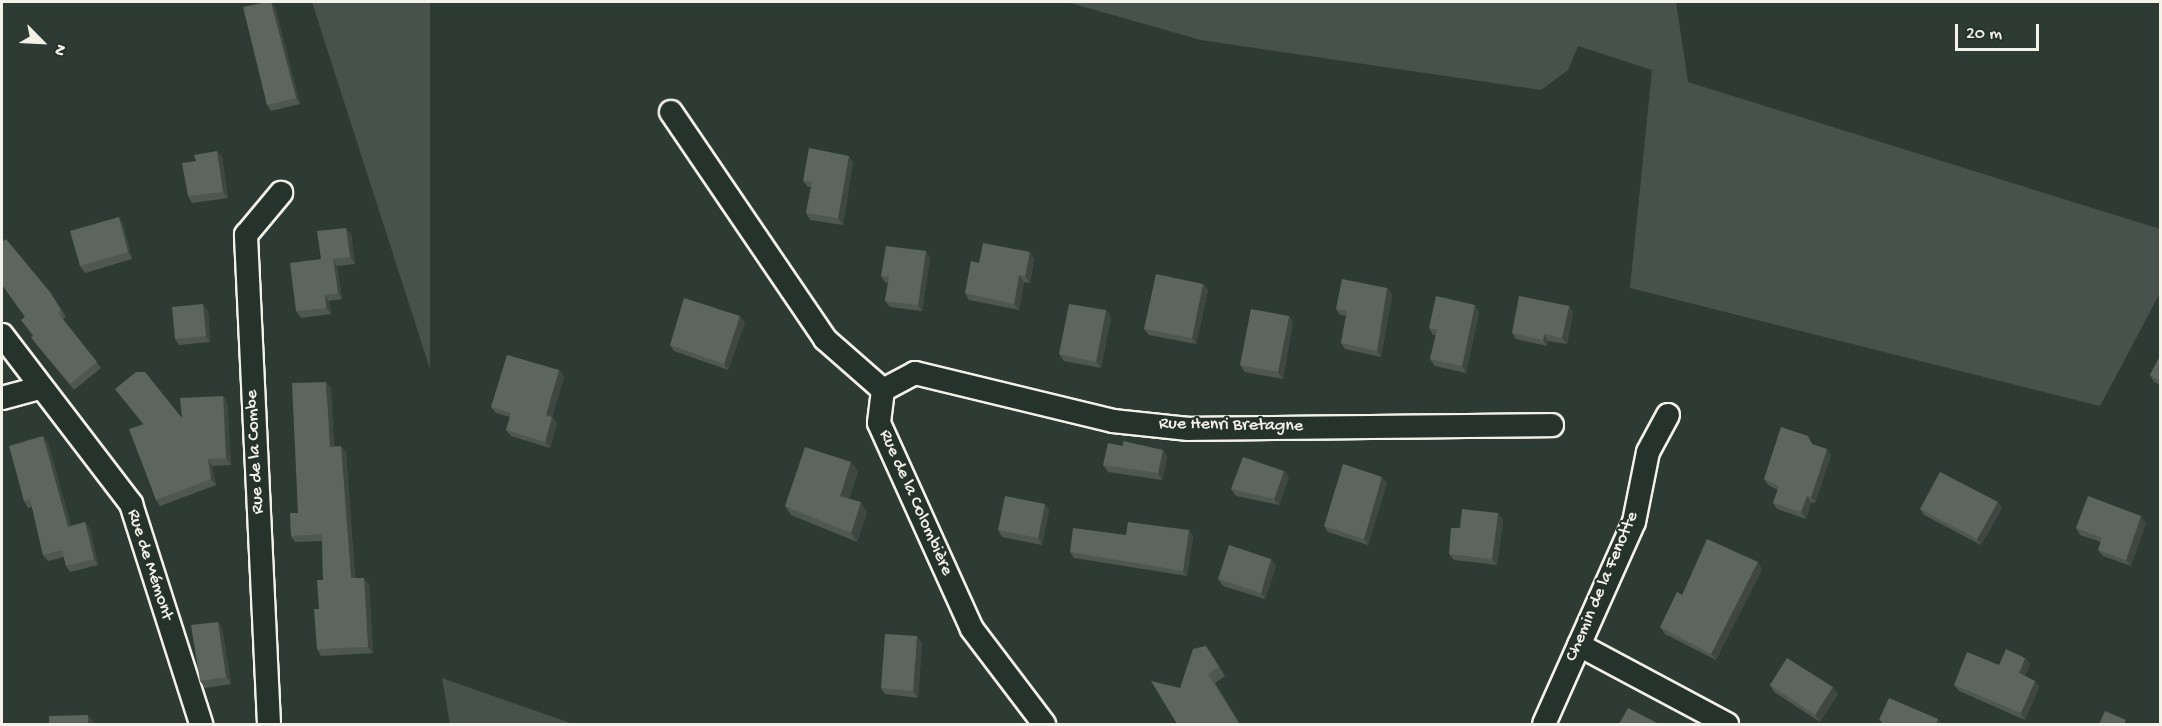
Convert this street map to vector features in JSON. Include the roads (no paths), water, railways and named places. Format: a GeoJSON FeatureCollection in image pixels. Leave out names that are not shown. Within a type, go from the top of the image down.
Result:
{"type":"FeatureCollection","features":[{"type":"Feature","properties":{"kind":"street"},"geometry":{"type":"LineString","coordinates":[[671,112],[825,339],[883,390]]}},
{"type":"Feature","properties":{"kind":"street","name":"Rue de la Combe"},"geometry":{"type":"LineString","coordinates":[[269,724],[246,235],[281,193]]}},
{"type":"Feature","properties":{"kind":"street","name":"Rue de Mémont"},"geometry":{"type":"LineString","coordinates":[[2,335],[40,388],[131,504],[201,724]]}},
{"type":"Feature","properties":{"kind":"street","name":"Rue Henri Bretagne"},"geometry":{"type":"LineString","coordinates":[[883,390],[915,374],[1113,420],[1189,429],[1552,425]]}},
{"type":"Feature","properties":{"kind":"street"},"geometry":{"type":"LineString","coordinates":[[2,398],[40,388]]}},
{"type":"Feature","properties":{"kind":"street","name":"Rue de la Colombière"},"geometry":{"type":"LineString","coordinates":[[883,390],[879,423],[972,629],[1044,724]]}},
{"type":"Feature","properties":{"kind":"street","name":"Chemin de la Fenotte"},"geometry":{"type":"LineString","coordinates":[[1544,724],[1634,522],[1648,452],[1668,415]]}},
{"type":"Feature","properties":{"kind":"street"},"geometry":{"type":"LineString","coordinates":[[1579,645],[1727,724]]}}]}
